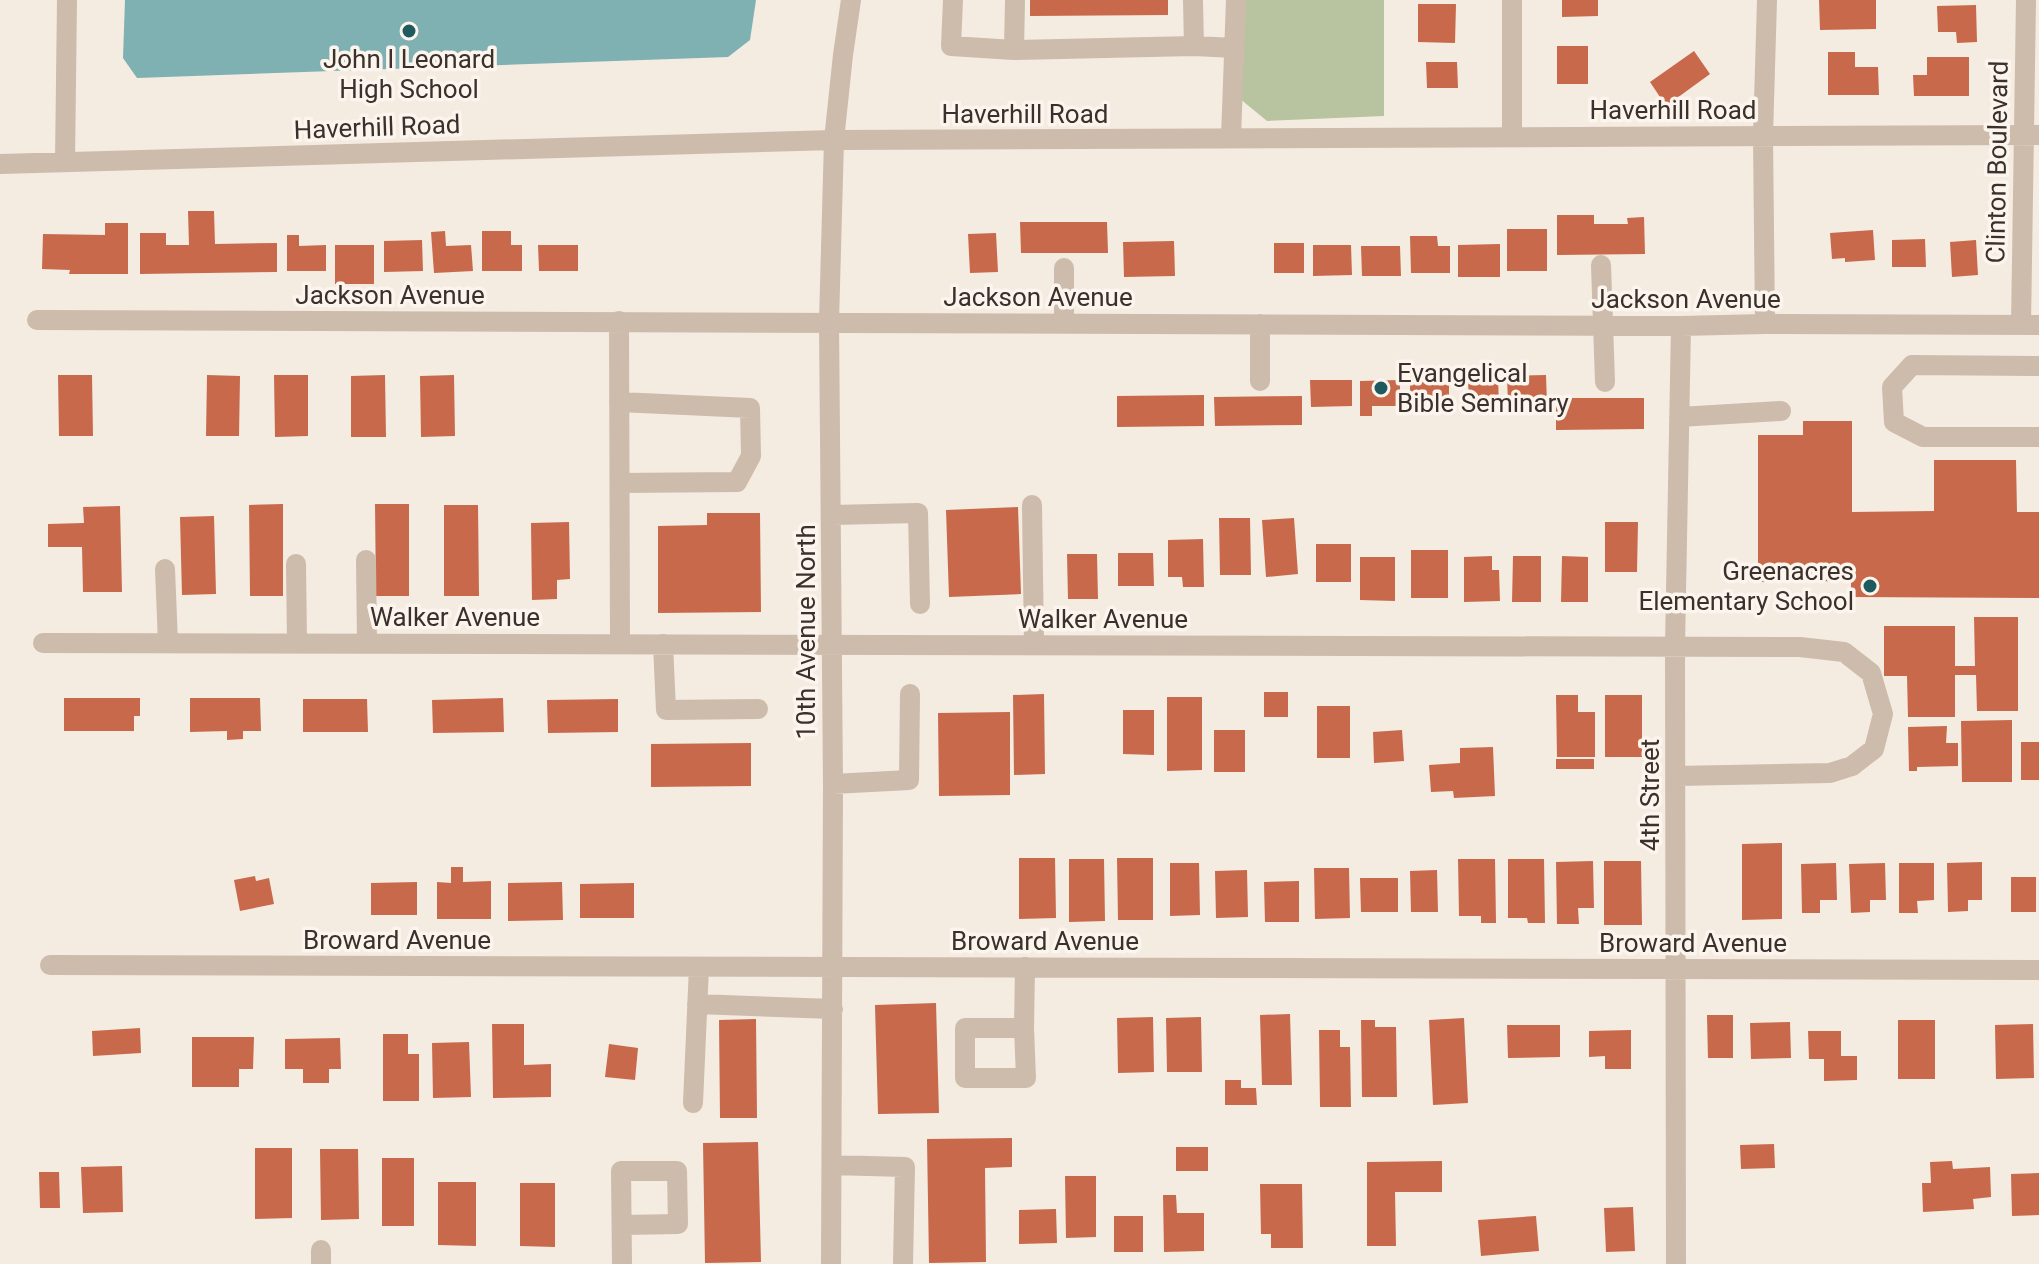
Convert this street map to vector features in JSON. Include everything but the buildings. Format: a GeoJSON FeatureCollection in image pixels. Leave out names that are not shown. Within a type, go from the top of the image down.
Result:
{"type":"FeatureCollection","features":[{"type":"Feature","properties":{"kind":"street"},"geometry":{"type":"LineString","coordinates":[[65,162],[67,0]]}},
{"type":"Feature","properties":{"kind":"street","name":"10th Avenue North"},"geometry":{"type":"LineString","coordinates":[[831,1264],[834,967],[829,322],[834,140],[851,0]]}},
{"type":"Feature","properties":{"kind":"street"},"geometry":{"type":"LineString","coordinates":[[953,0],[951,46],[1014,50],[1235,48]]}},
{"type":"Feature","properties":{"kind":"street"},"geometry":{"type":"LineString","coordinates":[[1014,50],[1015,0]]}},
{"type":"Feature","properties":{"kind":"street"},"geometry":{"type":"LineString","coordinates":[[1193,0],[1194,46]]}},
{"type":"Feature","properties":{"kind":"street"},"geometry":{"type":"LineString","coordinates":[[1231,138],[1236,0]]}},
{"type":"Feature","properties":{"kind":"street"},"geometry":{"type":"LineString","coordinates":[[1512,0],[1512,137]]}},
{"type":"Feature","properties":{"kind":"street"},"geometry":{"type":"LineString","coordinates":[[1765,324],[1763,136],[1767,0]]}},
{"type":"Feature","properties":{"kind":"street","name":"Clinton Boulevard"},"geometry":{"type":"LineString","coordinates":[[2026,0],[2031,135],[2030,325]]}},
{"type":"Feature","properties":{"kind":"street","name":"Haverhill Road"},"geometry":{"type":"LineString","coordinates":[[6,164],[834,140],[2031,135]]}},
{"type":"Feature","properties":{"kind":"street"},"geometry":{"type":"LineString","coordinates":[[1601,265],[1605,382]]}},
{"type":"Feature","properties":{"kind":"street"},"geometry":{"type":"LineString","coordinates":[[1064,268],[1064,323]]}},
{"type":"Feature","properties":{"kind":"street","name":"Jackson Avenue"},"geometry":{"type":"LineString","coordinates":[[37,320],[2030,325]]}},
{"type":"Feature","properties":{"kind":"street"},"geometry":{"type":"LineString","coordinates":[[619,321],[620,644]]}},
{"type":"Feature","properties":{"kind":"street"},"geometry":{"type":"LineString","coordinates":[[1260,324],[1260,381]]}},
{"type":"Feature","properties":{"kind":"street","name":"4th Street"},"geometry":{"type":"LineString","coordinates":[[1676,1264],[1675,646],[1681,326]]}},
{"type":"Feature","properties":{"kind":"street"},"geometry":{"type":"LineString","coordinates":[[2039,366],[1912,365],[1892,387],[1894,422],[1923,437],[2039,437]]}},
{"type":"Feature","properties":{"kind":"street"},"geometry":{"type":"LineString","coordinates":[[619,402],[750,408],[751,456],[737,482],[620,483]]}},
{"type":"Feature","properties":{"kind":"street"},"geometry":{"type":"LineString","coordinates":[[1679,417],[1781,411]]}},
{"type":"Feature","properties":{"kind":"street"},"geometry":{"type":"LineString","coordinates":[[1032,505],[1034,645]]}},
{"type":"Feature","properties":{"kind":"street"},"geometry":{"type":"LineString","coordinates":[[832,515],[918,513],[920,604]]}},
{"type":"Feature","properties":{"kind":"street"},"geometry":{"type":"LineString","coordinates":[[366,560],[367,643]]}},
{"type":"Feature","properties":{"kind":"street"},"geometry":{"type":"LineString","coordinates":[[296,564],[297,643]]}},
{"type":"Feature","properties":{"kind":"street"},"geometry":{"type":"LineString","coordinates":[[165,569],[168,643]]}},
{"type":"Feature","properties":{"kind":"street","name":"Walker Avenue"},"geometry":{"type":"LineString","coordinates":[[43,643],[1800,647],[1844,652],[1871,673],[1883,714],[1874,749],[1852,766],[1830,773],[1676,776]]}},
{"type":"Feature","properties":{"kind":"street"},"geometry":{"type":"LineString","coordinates":[[663,644],[666,710],[758,709]]}},
{"type":"Feature","properties":{"kind":"street"},"geometry":{"type":"LineString","coordinates":[[833,784],[909,780],[910,694]]}},
{"type":"Feature","properties":{"kind":"street","name":"Broward Avenue"},"geometry":{"type":"LineString","coordinates":[[50,965],[2039,970]]}},
{"type":"Feature","properties":{"kind":"street"},"geometry":{"type":"LineString","coordinates":[[693,1103],[699,967]]}},
{"type":"Feature","properties":{"kind":"street"},"geometry":{"type":"LineString","coordinates":[[1024,1028],[1025,967]]}},
{"type":"Feature","properties":{"kind":"street"},"geometry":{"type":"LineString","coordinates":[[697,1004],[833,1009]]}},
{"type":"Feature","properties":{"kind":"street"},"geometry":{"type":"LineString","coordinates":[[832,1165],[905,1167],[903,1264]]}},
{"type":"Feature","properties":{"kind":"street"},"geometry":{"type":"LineString","coordinates":[[622,1225],[622,1264]]}},
{"type":"Feature","properties":{"kind":"green space"},"geometry":{"type":"Polygon","coordinates":[[[1243,0],[1384,0],[1384,116],[1267,121],[1239,98],[1243,0]]]}},
{"type":"Feature","properties":{"kind":"water"},"geometry":{"type":"Polygon","coordinates":[[[125,0],[756,0],[750,40],[728,57],[137,78],[123,58],[125,0]]]}},
{"type":"Feature","properties":{"kind":"place","name":"John I Leonard High School"},"geometry":{"type":"Point","coordinates":[409,31]}},
{"type":"Feature","properties":{"kind":"place","name":"Evangelical Bible Seminary"},"geometry":{"type":"Point","coordinates":[1381,388]}},
{"type":"Feature","properties":{"kind":"place","name":"Greenacres Elementary School"},"geometry":{"type":"Point","coordinates":[1870,586]}}]}
